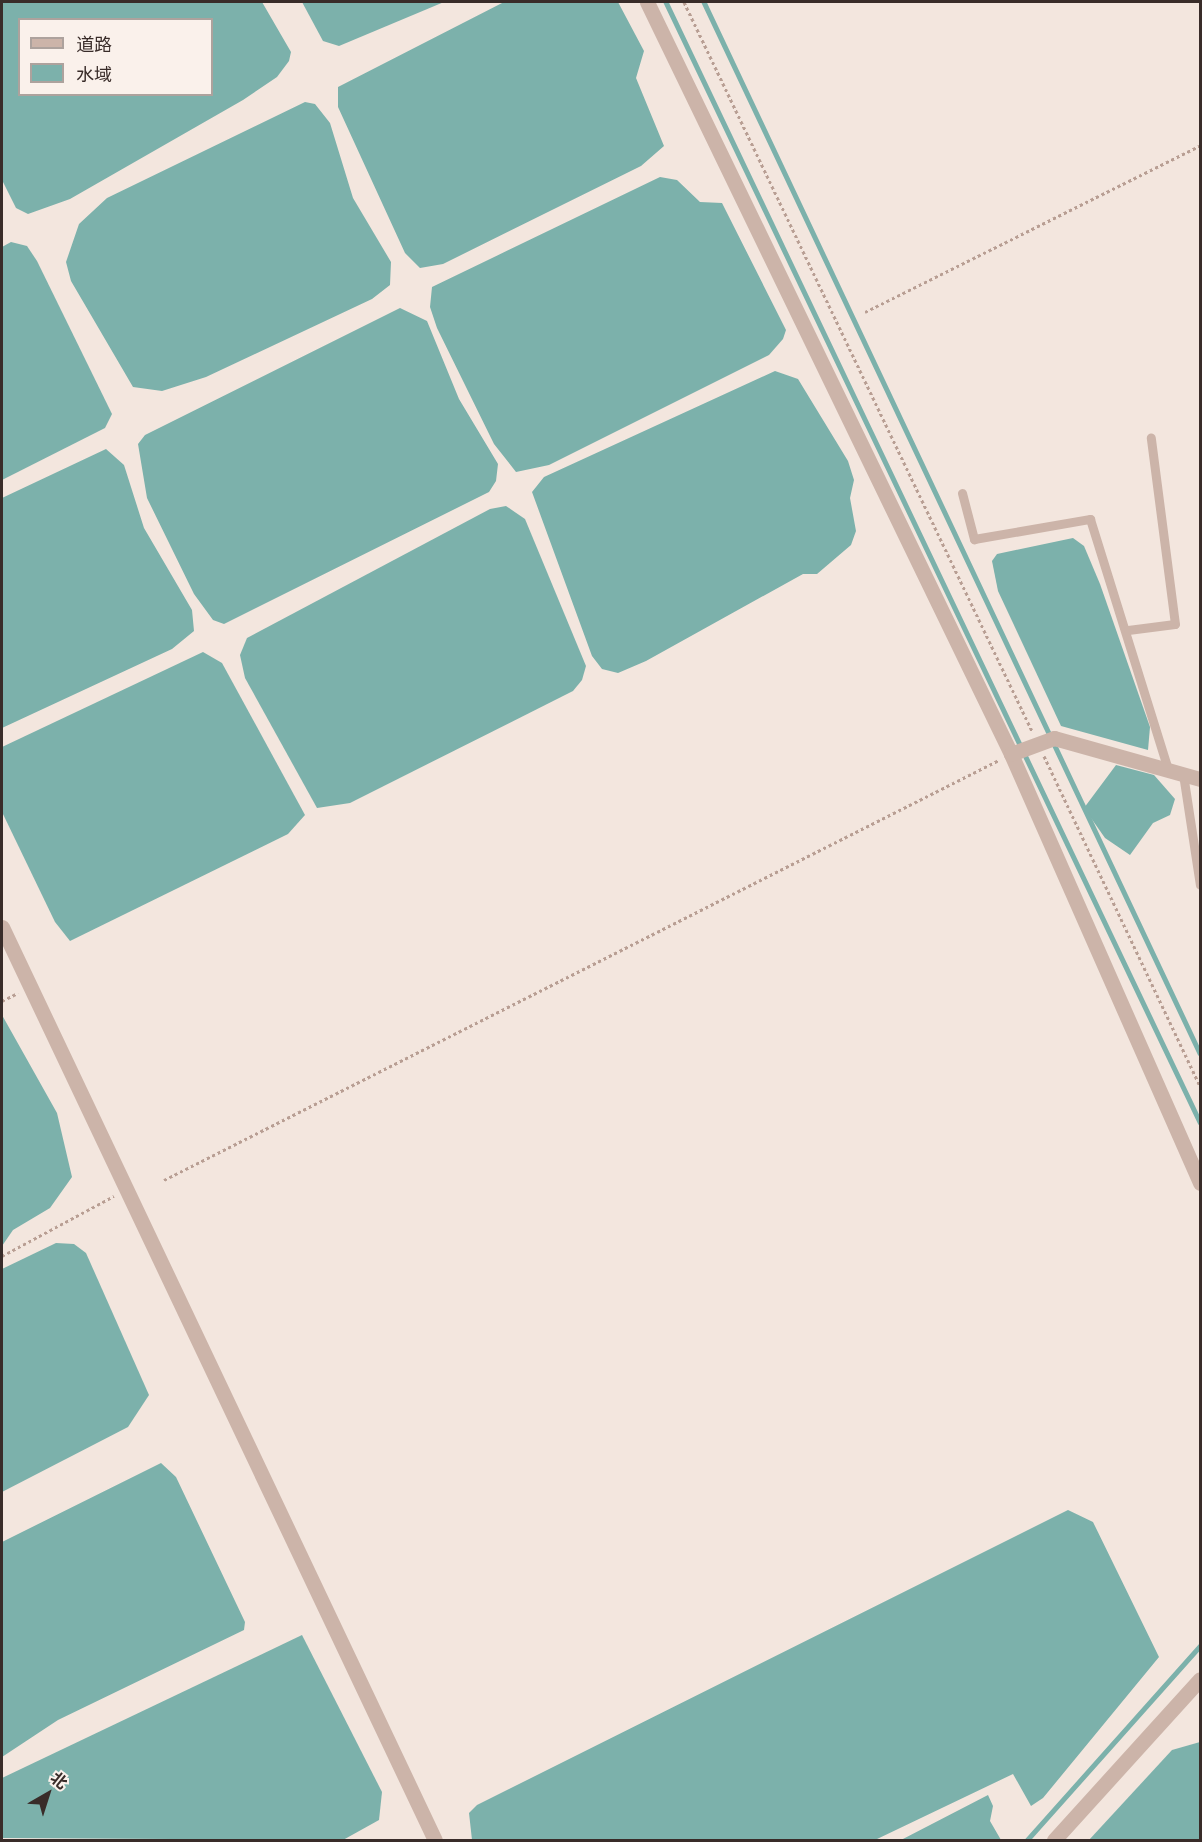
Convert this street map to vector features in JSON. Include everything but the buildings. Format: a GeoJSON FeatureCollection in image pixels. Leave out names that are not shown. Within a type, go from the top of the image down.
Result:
{"type":"FeatureCollection","features":[{"type":"Feature","properties":{"kind":"street"},"geometry":{"type":"LineString","coordinates":[[647,2],[1032,746],[1200,1183]]}},
{"type":"Feature","properties":{"kind":"street"},"geometry":{"type":"LineString","coordinates":[[1032,746],[1168,770],[1200,778]]}},
{"type":"Feature","properties":{"kind":"street"},"geometry":{"type":"LineString","coordinates":[[2,927],[435,1840]]}},
{"type":"Feature","properties":{"kind":"street"},"geometry":{"type":"LineString","coordinates":[[1054,1840],[1200,1679]]}},
{"type":"Feature","properties":{"kind":"lane"},"geometry":{"type":"LineString","coordinates":[[1128,630],[1175,624],[1151,438]]}},
{"type":"Feature","properties":{"kind":"lane"},"geometry":{"type":"LineString","coordinates":[[962,493],[974,539],[1090,519],[1128,630],[1168,770]]}},
{"type":"Feature","properties":{"kind":"lane"},"geometry":{"type":"LineString","coordinates":[[1184,774],[1200,885]]}},
{"type":"Feature","properties":{"kind":"path"},"geometry":{"type":"LineString","coordinates":[[684,2],[1032,746],[1200,1086]]}},
{"type":"Feature","properties":{"kind":"path"},"geometry":{"type":"LineString","coordinates":[[865,312],[1200,146]]}},
{"type":"Feature","properties":{"kind":"path"},"geometry":{"type":"LineString","coordinates":[[164,1180],[1032,746]]}},
{"type":"Feature","properties":{"kind":"path"},"geometry":{"type":"LineString","coordinates":[[2,1256],[126,1189]]}},
{"type":"Feature","properties":{"kind":"water"},"geometry":{"type":"Polygon","coordinates":[[[2,2],[262,2],[291,52],[289,61],[277,77],[243,100],[70,199],[28,214],[16,208],[2,180],[2,2]]]}},
{"type":"Feature","properties":{"kind":"water"},"geometry":{"type":"Polygon","coordinates":[[[302,2],[444,2],[339,46],[323,41],[302,2]]]}},
{"type":"Feature","properties":{"kind":"water"},"geometry":{"type":"Polygon","coordinates":[[[504,2],[618,2],[644,51],[636,78],[664,146],[641,166],[443,264],[420,268],[405,253],[338,107],[338,87],[504,2]]]}},
{"type":"Feature","properties":{"kind":"water"},"geometry":{"type":"Polygon","coordinates":[[[305,102],[315,104],[330,123],[353,198],[391,262],[390,285],[372,299],[206,377],[162,391],[133,387],[71,281],[66,262],[79,224],[107,198],[305,102]]]}},
{"type":"Feature","properties":{"kind":"water"},"geometry":{"type":"Polygon","coordinates":[[[660,177],[677,180],[700,202],[722,203],[786,330],[783,339],[769,355],[549,465],[516,472],[494,444],[437,328],[430,307],[432,287],[660,177]]]}},
{"type":"Feature","properties":{"kind":"water"},"geometry":{"type":"Polygon","coordinates":[[[11,242],[27,246],[37,261],[112,414],[105,428],[2,480],[2,247],[11,242]]]}},
{"type":"Feature","properties":{"kind":"water"},"geometry":{"type":"Polygon","coordinates":[[[400,308],[427,321],[459,399],[498,464],[496,481],[489,492],[224,624],[213,620],[194,594],[147,498],[138,444],[145,435],[400,308]]]}},
{"type":"Feature","properties":{"kind":"water"},"geometry":{"type":"Polygon","coordinates":[[[775,371],[798,379],[848,461],[854,480],[850,498],[856,531],[851,545],[817,574],[803,574],[646,661],[618,673],[602,669],[592,656],[532,492],[544,477],[775,371]]]}},
{"type":"Feature","properties":{"kind":"water"},"geometry":{"type":"Polygon","coordinates":[[[106,449],[124,465],[144,528],[192,610],[194,631],[172,649],[2,728],[2,498],[106,449]]]}},
{"type":"Feature","properties":{"kind":"water"},"geometry":{"type":"Polygon","coordinates":[[[506,506],[525,519],[586,666],[582,680],[573,691],[350,803],[317,808],[245,678],[240,655],[247,638],[490,509],[506,506]]]}},
{"type":"Feature","properties":{"kind":"water"},"geometry":{"type":"Polygon","coordinates":[[[1073,538],[1084,546],[1100,584],[1150,727],[1148,750],[1061,726],[998,591],[992,561],[997,554],[1073,538]]]}},
{"type":"Feature","properties":{"kind":"water"},"geometry":{"type":"Polygon","coordinates":[[[203,652],[222,663],[305,815],[288,834],[70,941],[55,922],[2,812],[2,747],[203,652]]]}},
{"type":"Feature","properties":{"kind":"water"},"geometry":{"type":"Polygon","coordinates":[[[1116,765],[1154,775],[1175,799],[1170,815],[1153,823],[1130,855],[1105,838],[1084,808],[1116,765]]]}},
{"type":"Feature","properties":{"kind":"water"},"geometry":{"type":"Polygon","coordinates":[[[2,1015],[57,1113],[72,1177],[50,1208],[13,1230],[2,1246],[2,1015]]]}},
{"type":"Feature","properties":{"kind":"water"},"geometry":{"type":"Polygon","coordinates":[[[56,1243],[74,1244],[86,1253],[149,1395],[128,1427],[2,1492],[2,1269],[56,1243]]]}},
{"type":"Feature","properties":{"kind":"water"},"geometry":{"type":"Polygon","coordinates":[[[161,1463],[176,1477],[245,1622],[244,1630],[58,1720],[2,1757],[2,1542],[161,1463]]]}},
{"type":"Feature","properties":{"kind":"water"},"geometry":{"type":"Polygon","coordinates":[[[1068,1510],[1093,1522],[1159,1657],[1043,1798],[1031,1806],[1013,1774],[875,1840],[472,1840],[469,1813],[477,1805],[1068,1510]]]}},
{"type":"Feature","properties":{"kind":"water"},"geometry":{"type":"Polygon","coordinates":[[[302,1635],[382,1792],[379,1820],[343,1840],[2,1838],[2,1778],[302,1635]]]}},
{"type":"Feature","properties":{"kind":"water"},"geometry":{"type":"Polygon","coordinates":[[[1200,1742],[1200,1840],[1089,1840],[1172,1750],[1200,1742]]]}},
{"type":"Feature","properties":{"kind":"water"},"geometry":{"type":"Polygon","coordinates":[[[988,1795],[993,1806],[990,1821],[1001,1840],[901,1840],[988,1795]]]}},
{"type":"Feature","properties":{"kind":"waterway"},"geometry":{"type":"LineString","coordinates":[[666,2],[1200,1122]]}},
{"type":"Feature","properties":{"kind":"waterway"},"geometry":{"type":"LineString","coordinates":[[704,2],[1200,1053]]}},
{"type":"Feature","properties":{"kind":"waterway"},"geometry":{"type":"LineString","coordinates":[[1027,1840],[1200,1646]]}}]}
